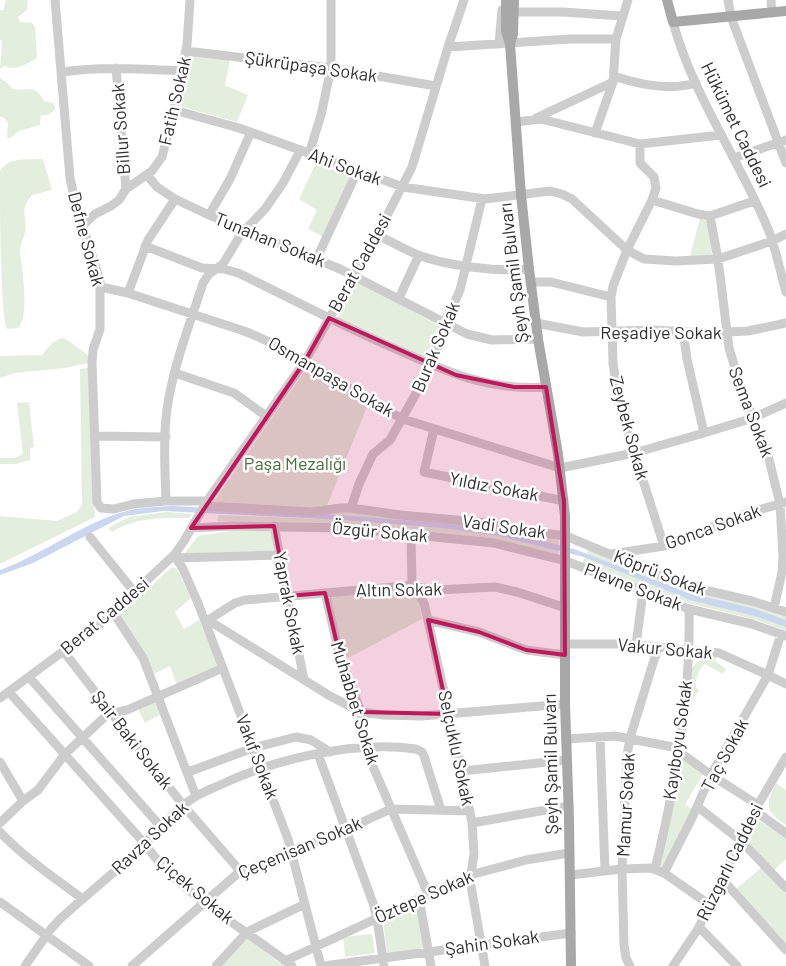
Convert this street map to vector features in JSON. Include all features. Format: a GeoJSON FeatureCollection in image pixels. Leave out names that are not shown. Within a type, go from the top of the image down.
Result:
{"type":"FeatureCollection","features":[{"type":"Feature","properties":{"kind":"main road"},"geometry":{"type":"LineString","coordinates":[[504,0],[506,34],[510,44]]}},
{"type":"Feature","properties":{"kind":"main road","name":"Şeyh Şamil Bulvarı"},"geometry":{"type":"LineString","coordinates":[[514,0],[513,34],[510,44],[528,269],[564,501],[566,538],[565,704],[572,966]]}},
{"type":"Feature","properties":{"kind":"main road","name":"Hükümet Caddesi"},"geometry":{"type":"LineString","coordinates":[[668,0],[673,22]]}},
{"type":"Feature","properties":{"kind":"main road"},"geometry":{"type":"LineString","coordinates":[[673,22],[731,18],[786,11]]}},
{"type":"Feature","properties":{"kind":"street","name":"Defne Sokak"},"geometry":{"type":"LineString","coordinates":[[55,0],[69,171],[75,201],[99,276],[100,287],[100,329],[93,350],[92,363],[96,496],[99,506]]}},
{"type":"Feature","properties":{"kind":"street","name":"Fatih Sokak"},"geometry":{"type":"LineString","coordinates":[[83,225],[95,214],[116,202],[126,189],[155,168],[162,157],[183,71],[189,30],[190,0]]}},
{"type":"Feature","properties":{"kind":"street"},"geometry":{"type":"LineString","coordinates":[[166,501],[167,410],[175,373],[193,314],[205,278],[223,264],[245,230],[273,198],[305,153],[321,115],[331,68],[332,0]]}},
{"type":"Feature","properties":{"kind":"street"},"geometry":{"type":"LineString","coordinates":[[466,0],[453,38],[454,42],[491,43],[499,41]]}},
{"type":"Feature","properties":{"kind":"street","name":"Berat Caddesi"},"geometry":{"type":"LineString","coordinates":[[0,698],[64,652],[113,612],[175,556],[205,504],[305,361],[377,235],[402,187],[418,150],[448,47],[466,0]]}},
{"type":"Feature","properties":{"kind":"street"},"geometry":{"type":"LineString","coordinates":[[499,41],[504,0]]}},
{"type":"Feature","properties":{"kind":"street"},"geometry":{"type":"LineString","coordinates":[[595,133],[614,79],[616,39],[628,0]]}},
{"type":"Feature","properties":{"kind":"street"},"geometry":{"type":"LineString","coordinates":[[728,0],[731,18],[782,142],[786,163]]}},
{"type":"Feature","properties":{"kind":"street"},"geometry":{"type":"LineString","coordinates":[[771,0],[772,13]]}},
{"type":"Feature","properties":{"kind":"street"},"geometry":{"type":"LineString","coordinates":[[514,12],[563,12],[622,16]]}},
{"type":"Feature","properties":{"kind":"street","name":"Hükümet Caddesi"},"geometry":{"type":"LineString","coordinates":[[673,22],[681,49],[696,83],[734,158],[772,241],[786,292]]}},
{"type":"Feature","properties":{"kind":"street"},"geometry":{"type":"LineString","coordinates":[[448,47],[499,41],[510,44],[570,39],[616,39]]}},
{"type":"Feature","properties":{"kind":"street","name":"Şükrüpaşa Sokak"},"geometry":{"type":"LineString","coordinates":[[186,51],[331,68],[436,86]]}},
{"type":"Feature","properties":{"kind":"street"},"geometry":{"type":"LineString","coordinates":[[62,72],[116,68],[183,71]]}},
{"type":"Feature","properties":{"kind":"street","name":"Billur Sokak"},"geometry":{"type":"LineString","coordinates":[[116,68],[126,189]]}},
{"type":"Feature","properties":{"kind":"street"},"geometry":{"type":"LineString","coordinates":[[516,122],[536,119],[614,79],[651,85],[673,86],[696,83]]}},
{"type":"Feature","properties":{"kind":"street","name":"Ahi Sokak"},"geometry":{"type":"LineString","coordinates":[[174,110],[251,132],[402,187],[482,199],[550,192],[567,196],[637,257],[676,261],[718,259],[772,241],[786,234]]}},
{"type":"Feature","properties":{"kind":"street"},"geometry":{"type":"LineString","coordinates":[[536,119],[640,144],[721,135]]}},
{"type":"Feature","properties":{"kind":"street"},"geometry":{"type":"LineString","coordinates":[[209,215],[230,179],[251,132]]}},
{"type":"Feature","properties":{"kind":"street"},"geometry":{"type":"LineString","coordinates":[[734,158],[782,142]]}},
{"type":"Feature","properties":{"kind":"street","name":"Zeybek Sokak"},"geometry":{"type":"LineString","coordinates":[[640,144],[640,162],[656,180],[656,188],[618,270],[611,297],[611,332],[618,398],[664,546]]}},
{"type":"Feature","properties":{"kind":"street"},"geometry":{"type":"LineString","coordinates":[[316,260],[357,172]]}},
{"type":"Feature","properties":{"kind":"street","name":"Tunahan Sokak"},"geometry":{"type":"LineString","coordinates":[[147,175],[157,186],[175,199],[354,276],[467,334],[482,338],[538,339]]}},
{"type":"Feature","properties":{"kind":"street"},"geometry":{"type":"LineString","coordinates":[[128,293],[150,235],[175,199]]}},
{"type":"Feature","properties":{"kind":"street","name":"Burak Sokak"},"geometry":{"type":"LineString","coordinates":[[351,508],[359,484],[373,454],[388,443],[403,419],[431,364],[440,341],[444,322],[458,297],[482,199]]}},
{"type":"Feature","properties":{"kind":"street"},"geometry":{"type":"LineString","coordinates":[[652,200],[710,216],[754,201]]}},
{"type":"Feature","properties":{"kind":"street","name":"Sema Sokak"},"geometry":{"type":"LineString","coordinates":[[710,216],[718,259],[726,333],[732,361],[766,447],[783,503],[784,538],[782,572],[774,608]]}},
{"type":"Feature","properties":{"kind":"street"},"geometry":{"type":"LineString","coordinates":[[377,235],[419,255],[437,260],[506,269],[528,269]]}},
{"type":"Feature","properties":{"kind":"street"},"geometry":{"type":"LineString","coordinates":[[145,246],[202,268],[216,268],[238,273],[329,318],[456,375],[514,387],[546,387]]}},
{"type":"Feature","properties":{"kind":"street"},"geometry":{"type":"LineString","coordinates":[[399,298],[419,255]]}},
{"type":"Feature","properties":{"kind":"street"},"geometry":{"type":"LineString","coordinates":[[530,282],[551,282],[611,297]]}},
{"type":"Feature","properties":{"kind":"street","name":"Osmanpaşa Sokak"},"geometry":{"type":"LineString","coordinates":[[100,287],[128,293],[262,338],[403,419],[560,468]]}},
{"type":"Feature","properties":{"kind":"street","name":"Reşadiye Sokak"},"geometry":{"type":"LineString","coordinates":[[536,322],[583,332],[654,330],[726,333],[757,330],[786,323]]}},
{"type":"Feature","properties":{"kind":"street"},"geometry":{"type":"LineString","coordinates":[[683,331],[687,359],[704,433]]}},
{"type":"Feature","properties":{"kind":"street"},"geometry":{"type":"LineString","coordinates":[[175,373],[234,393],[266,416]]}},
{"type":"Feature","properties":{"kind":"street"},"geometry":{"type":"LineString","coordinates":[[560,468],[634,453],[704,433],[753,418],[786,403]]}},
{"type":"Feature","properties":{"kind":"street","name":"Yıldız Sokak"},"geometry":{"type":"LineString","coordinates":[[434,429],[424,472],[564,501]]}},
{"type":"Feature","properties":{"kind":"street"},"geometry":{"type":"LineString","coordinates":[[94,436],[166,437]]}},
{"type":"Feature","properties":{"kind":"street","name":"Vadi Sokak"},"geometry":{"type":"LineString","coordinates":[[99,506],[104,509],[114,509],[133,504],[166,501],[313,512],[351,508],[400,515],[478,522],[566,538]]}},
{"type":"Feature","properties":{"kind":"street","name":"Gonca Sokak"},"geometry":{"type":"LineString","coordinates":[[610,554],[664,546],[736,517],[783,503]]}},
{"type":"Feature","properties":{"kind":"street","name":"Özgür Sokak"},"geometry":{"type":"LineString","coordinates":[[191,528],[274,526],[347,528],[488,542],[566,561]]}},
{"type":"Feature","properties":{"kind":"street","name":"Yaprak Sokak"},"geometry":{"type":"LineString","coordinates":[[274,526],[286,596],[304,680]]}},
{"type":"Feature","properties":{"kind":"street","name":"Selçuklu Sokak"},"geometry":{"type":"LineString","coordinates":[[411,534],[412,586],[421,598],[428,620],[470,811],[474,854],[470,875],[485,966]]}},
{"type":"Feature","properties":{"kind":"street"},"geometry":{"type":"LineString","coordinates":[[90,537],[135,592]]}},
{"type":"Feature","properties":{"kind":"street","name":"Köprü Sokak"},"geometry":{"type":"LineString","coordinates":[[566,538],[610,554],[689,588],[786,612]]}},
{"type":"Feature","properties":{"kind":"street"},"geometry":{"type":"LineString","coordinates":[[175,556],[279,555]]}},
{"type":"Feature","properties":{"kind":"street","name":"Vakıf Sokak"},"geometry":{"type":"LineString","coordinates":[[175,556],[207,621],[292,851],[322,966]]}},
{"type":"Feature","properties":{"kind":"street","name":"Plevne Sokak"},"geometry":{"type":"LineString","coordinates":[[566,561],[689,609],[752,624],[784,635]]}},
{"type":"Feature","properties":{"kind":"street","name":"Altın Sokak"},"geometry":{"type":"LineString","coordinates":[[207,621],[240,601],[412,586],[437,590],[495,588],[517,592],[566,608]]}},
{"type":"Feature","properties":{"kind":"street"},"geometry":{"type":"LineString","coordinates":[[636,645],[643,592]]}},
{"type":"Feature","properties":{"kind":"street","name":"Muhabbet Sokak"},"geometry":{"type":"LineString","coordinates":[[324,593],[340,657],[361,712],[365,748],[428,894]]}},
{"type":"Feature","properties":{"kind":"street","name":"Kayıboyu Sokak"},"geometry":{"type":"LineString","coordinates":[[655,869],[669,807],[678,750],[690,650],[689,609]]}},
{"type":"Feature","properties":{"kind":"street"},"geometry":{"type":"LineString","coordinates":[[113,612],[141,653],[196,796]]}},
{"type":"Feature","properties":{"kind":"street"},"geometry":{"type":"LineString","coordinates":[[428,620],[452,624],[479,632],[526,650],[565,655]]}},
{"type":"Feature","properties":{"kind":"street"},"geometry":{"type":"LineString","coordinates":[[207,621],[347,706],[361,712],[413,716],[565,704]]}},
{"type":"Feature","properties":{"kind":"street","name":"Taç Sokak"},"geometry":{"type":"LineString","coordinates":[[664,874],[698,807],[711,775],[768,674],[784,635]]}},
{"type":"Feature","properties":{"kind":"street","name":"Vakur Sokak"},"geometry":{"type":"LineString","coordinates":[[566,644],[636,645],[710,651],[726,655],[786,684]]}},
{"type":"Feature","properties":{"kind":"street","name":"Mamur Sokak"},"geometry":{"type":"LineString","coordinates":[[630,966],[626,958],[624,945],[622,869],[626,775],[630,738],[658,647]]}},
{"type":"Feature","properties":{"kind":"street","name":"Şair Baki Sokak"},"geometry":{"type":"LineString","coordinates":[[64,652],[183,805],[241,872]]}},
{"type":"Feature","properties":{"kind":"street"},"geometry":{"type":"LineString","coordinates":[[0,823],[42,786],[65,754],[101,719],[111,713],[127,710],[223,668]]}},
{"type":"Feature","properties":{"kind":"street"},"geometry":{"type":"LineString","coordinates":[[29,677],[161,827]]}},
{"type":"Feature","properties":{"kind":"street","name":"Çiçek Sokak"},"geometry":{"type":"LineString","coordinates":[[9,692],[145,844],[160,864],[204,901],[288,963]]}},
{"type":"Feature","properties":{"kind":"street"},"geometry":{"type":"LineString","coordinates":[[600,736],[605,871]]}},
{"type":"Feature","properties":{"kind":"street"},"geometry":{"type":"LineString","coordinates":[[566,739],[600,736],[630,738],[678,750],[756,808],[786,833]]}},
{"type":"Feature","properties":{"kind":"street"},"geometry":{"type":"LineString","coordinates":[[188,772],[253,748],[290,738],[301,737],[311,740],[330,752]]}},
{"type":"Feature","properties":{"kind":"street","name":"Ravza Sokak"},"geometry":{"type":"LineString","coordinates":[[25,966],[60,919],[145,844],[183,805],[196,796],[233,779],[261,769],[318,754],[365,748],[410,748],[422,752],[440,810]]}},
{"type":"Feature","properties":{"kind":"street"},"geometry":{"type":"LineString","coordinates":[[318,754],[360,865],[377,918],[383,962]]}},
{"type":"Feature","properties":{"kind":"street","name":"Rüzgarlı Caddesi"},"geometry":{"type":"LineString","coordinates":[[673,966],[699,927],[756,808],[786,757]]}},
{"type":"Feature","properties":{"kind":"street"},"geometry":{"type":"LineString","coordinates":[[462,771],[567,760]]}},
{"type":"Feature","properties":{"kind":"street"},"geometry":{"type":"LineString","coordinates":[[0,762],[23,801]]}},
{"type":"Feature","properties":{"kind":"street"},"geometry":{"type":"LineString","coordinates":[[472,823],[569,806]]}},
{"type":"Feature","properties":{"kind":"street"},"geometry":{"type":"LineString","coordinates":[[698,807],[740,840],[786,888]]}},
{"type":"Feature","properties":{"kind":"street","name":"Çeçenisan Sokak"},"geometry":{"type":"LineString","coordinates":[[132,966],[236,874],[391,809],[470,811]]}},
{"type":"Feature","properties":{"kind":"street"},"geometry":{"type":"LineString","coordinates":[[0,832],[35,864],[83,899]]}},
{"type":"Feature","properties":{"kind":"street","name":"Öztepe Sokak"},"geometry":{"type":"LineString","coordinates":[[288,963],[316,946],[470,875],[526,860],[569,853]]}},
{"type":"Feature","properties":{"kind":"street"},"geometry":{"type":"LineString","coordinates":[[570,875],[622,869],[655,869],[710,905]]}},
{"type":"Feature","properties":{"kind":"street"},"geometry":{"type":"LineString","coordinates":[[722,879],[786,950]]}},
{"type":"Feature","properties":{"kind":"street"},"geometry":{"type":"LineString","coordinates":[[419,898],[431,966]]}},
{"type":"Feature","properties":{"kind":"street"},"geometry":{"type":"LineString","coordinates":[[0,902],[89,966]]}},
{"type":"Feature","properties":{"kind":"street"},"geometry":{"type":"LineString","coordinates":[[216,966],[247,932],[305,904]]}},
{"type":"Feature","properties":{"kind":"street"},"geometry":{"type":"LineString","coordinates":[[699,927],[737,966]]}},
{"type":"Feature","properties":{"kind":"street","name":"Şahin Sokak"},"geometry":{"type":"LineString","coordinates":[[322,966],[383,962],[428,951],[571,933]]}},
{"type":"Feature","properties":{"kind":"highlighted area"},"geometry":{"type":"Polygon","coordinates":[[[329,318],[456,375],[514,387],[546,387],[564,501],[565,655],[526,650],[479,632],[428,620],[448,714],[361,712],[340,657],[325,593],[287,596],[274,526],[191,528],[305,361],[329,318]]]}},
{"type":"Feature","properties":{"kind":"green space"},"geometry":{"type":"Polygon","coordinates":[[[6,0],[28,0],[27,10],[18,17],[20,22],[32,23],[35,26],[37,58],[17,67],[9,68],[5,66],[0,69],[2,41],[0,40],[0,10],[3,10],[6,0]]]}},
{"type":"Feature","properties":{"kind":"green space"},"geometry":{"type":"Polygon","coordinates":[[[191,54],[230,60],[225,85],[248,95],[237,122],[183,107],[180,103],[191,54]]]}},
{"type":"Feature","properties":{"kind":"green space"},"geometry":{"type":"Polygon","coordinates":[[[0,78],[13,89],[34,90],[44,101],[53,103],[55,110],[48,115],[41,115],[40,125],[19,131],[10,138],[7,138],[8,123],[3,117],[0,117],[0,78]]]}},
{"type":"Feature","properties":{"kind":"green space"},"geometry":{"type":"Polygon","coordinates":[[[43,159],[52,190],[32,195],[25,206],[26,227],[20,252],[24,314],[18,328],[7,329],[2,280],[0,171],[8,163],[14,161],[43,159]]]}},
{"type":"Feature","properties":{"kind":"green space"},"geometry":{"type":"Polygon","coordinates":[[[316,163],[353,177],[323,237],[308,229],[317,210],[299,199],[316,163]]]}},
{"type":"Feature","properties":{"kind":"green space"},"geometry":{"type":"Polygon","coordinates":[[[700,218],[710,222],[712,257],[690,256],[700,218]]]}},
{"type":"Feature","properties":{"kind":"green space"},"geometry":{"type":"Polygon","coordinates":[[[358,281],[441,327],[431,362],[337,319],[358,281]]]}},
{"type":"Feature","properties":{"kind":"green space"},"geometry":{"type":"Polygon","coordinates":[[[62,338],[88,355],[88,363],[65,368],[15,373],[0,378],[0,356],[42,355],[52,343],[62,338]]]}},
{"type":"Feature","properties":{"kind":"green space"},"geometry":{"type":"Polygon","coordinates":[[[89,368],[95,517],[0,564],[0,516],[57,521],[77,512],[82,504],[80,369],[89,368]]]}},
{"type":"Feature","properties":{"kind":"green space","name":"Paşa Mezalığı"},"geometry":{"type":"Polygon","coordinates":[[[312,370],[369,402],[325,510],[212,504],[304,372],[312,370]]]}},
{"type":"Feature","properties":{"kind":"green space"},"geometry":{"type":"Polygon","coordinates":[[[29,402],[34,447],[30,448],[30,460],[16,464],[0,464],[0,458],[14,458],[23,454],[17,403],[29,402]]]}},
{"type":"Feature","properties":{"kind":"green space"},"geometry":{"type":"Polygon","coordinates":[[[345,510],[508,529],[559,540],[558,556],[494,539],[433,532],[350,525],[217,521],[219,515],[324,519],[325,511],[345,510]]]}},
{"type":"Feature","properties":{"kind":"green space"},"geometry":{"type":"Polygon","coordinates":[[[166,512],[192,514],[189,518],[159,518],[130,523],[112,532],[108,528],[129,517],[166,512]]]}},
{"type":"Feature","properties":{"kind":"green space"},"geometry":{"type":"Polygon","coordinates":[[[237,530],[272,531],[274,553],[184,554],[198,536],[237,530]]]}},
{"type":"Feature","properties":{"kind":"green space"},"geometry":{"type":"Polygon","coordinates":[[[589,548],[671,583],[750,603],[786,615],[786,631],[753,619],[685,602],[582,563],[589,548]]]}},
{"type":"Feature","properties":{"kind":"green space"},"geometry":{"type":"Polygon","coordinates":[[[173,567],[177,569],[191,598],[175,612],[184,629],[199,620],[219,666],[177,685],[170,666],[154,674],[143,651],[118,616],[173,567]]]}},
{"type":"Feature","properties":{"kind":"green space"},"geometry":{"type":"Polygon","coordinates":[[[408,589],[419,600],[422,619],[348,658],[344,657],[329,597],[408,589]]]}},
{"type":"Feature","properties":{"kind":"green space"},"geometry":{"type":"Polygon","coordinates":[[[704,655],[717,655],[715,661],[726,669],[723,674],[705,664],[703,666],[696,681],[696,688],[699,690],[687,708],[692,668],[704,655]]]}},
{"type":"Feature","properties":{"kind":"green space"},"geometry":{"type":"Polygon","coordinates":[[[157,700],[163,713],[145,723],[138,709],[157,700]]]}},
{"type":"Feature","properties":{"kind":"green space"},"geometry":{"type":"Polygon","coordinates":[[[681,757],[704,772],[685,805],[693,810],[664,868],[659,866],[681,757]]]}},
{"type":"Feature","properties":{"kind":"green space"},"geometry":{"type":"Polygon","coordinates":[[[776,783],[786,790],[786,825],[774,816],[769,807],[770,797],[776,783]]]}},
{"type":"Feature","properties":{"kind":"green space"},"geometry":{"type":"Polygon","coordinates":[[[756,819],[786,837],[786,859],[774,870],[746,841],[756,819]]]}},
{"type":"Feature","properties":{"kind":"green space"},"geometry":{"type":"Polygon","coordinates":[[[762,867],[786,894],[786,943],[736,889],[762,867]]]}},
{"type":"Feature","properties":{"kind":"green space"},"geometry":{"type":"Polygon","coordinates":[[[418,904],[425,948],[387,954],[383,920],[418,904]]]}},
{"type":"Feature","properties":{"kind":"green space"},"geometry":{"type":"Polygon","coordinates":[[[372,934],[375,953],[345,957],[343,937],[372,934]]]}},
{"type":"Feature","properties":{"kind":"green space"},"geometry":{"type":"Polygon","coordinates":[[[246,939],[250,939],[283,966],[219,966],[246,939]]]}},
{"type":"Feature","properties":{"kind":"water"},"geometry":{"type":"Polygon","coordinates":[[[173,506],[352,516],[448,524],[523,536],[574,549],[686,592],[755,609],[786,620],[786,627],[755,616],[690,600],[584,557],[499,536],[442,528],[345,520],[163,511],[124,516],[33,563],[0,575],[0,570],[16,564],[107,517],[135,509],[173,506]]]}}]}
